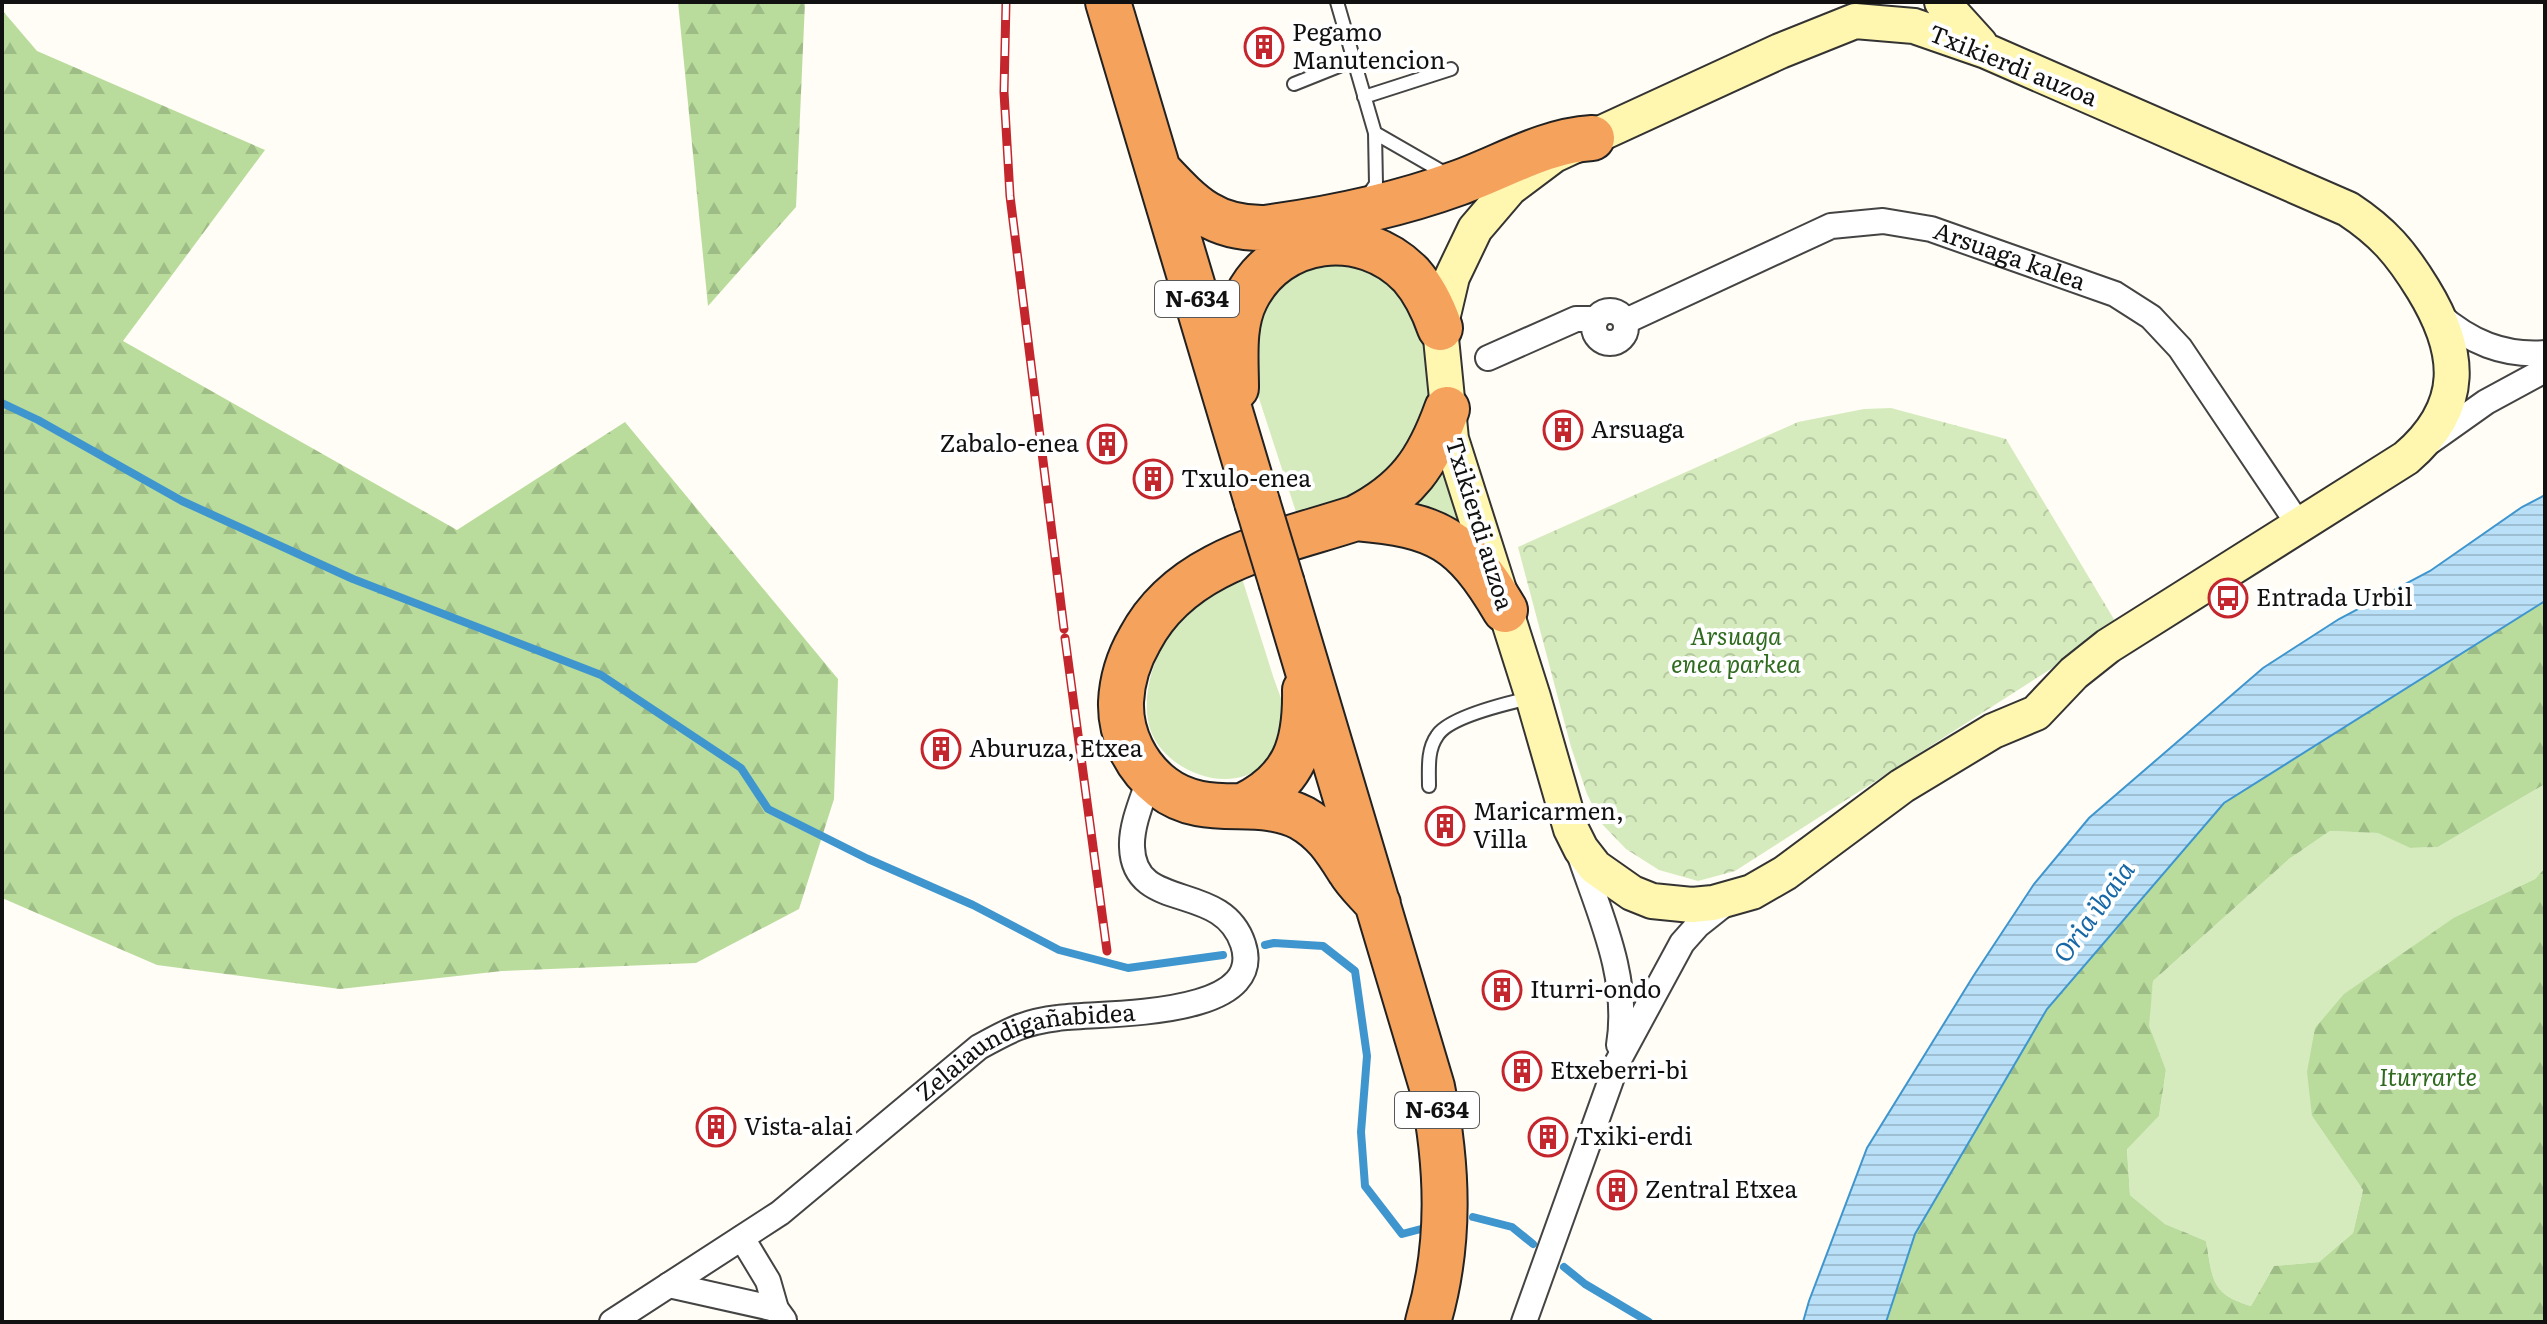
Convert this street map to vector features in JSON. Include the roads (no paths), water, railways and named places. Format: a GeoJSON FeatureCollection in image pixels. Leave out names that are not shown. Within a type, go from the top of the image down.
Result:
{"type":"FeatureCollection","features":[{"type":"Feature","properties":{"kind":"highway","name":"N-634"},"geometry":{"type":"LineString","coordinates":[[1108,2],[1432,1087],[1443,1147],[1445,1190],[1443,1244],[1428,1322]]}},
{"type":"Feature","properties":{"kind":"highway"},"geometry":{"type":"LineString","coordinates":[[1159,171],[1191,205],[1216,220],[1232,226],[1265,228],[1389,206],[1461,182],[1564,140],[1592,138]]}},
{"type":"Feature","properties":{"kind":"highway"},"geometry":{"type":"LineString","coordinates":[[1235,427],[1236,337],[1245,300],[1267,269],[1297,249],[1313,244],[1348,242],[1381,252],[1409,273],[1421,287],[1440,328]]}},
{"type":"Feature","properties":{"kind":"highway"},"geometry":{"type":"LineString","coordinates":[[1378,904],[1351,873],[1340,852],[1321,831],[1300,817],[1276,809],[1226,808],[1191,803],[1150,777],[1130,746],[1124,728],[1122,691],[1135,648],[1147,626],[1180,588],[1223,562],[1375,509],[1407,483],[1431,449],[1447,409]]}},
{"type":"Feature","properties":{"kind":"highway"},"geometry":{"type":"LineString","coordinates":[[1356,518],[1413,525],[1448,541],[1478,569],[1505,610]]}},
{"type":"Feature","properties":{"kind":"highway"},"geometry":{"type":"LineString","coordinates":[[1243,806],[1271,789],[1299,751],[1306,720],[1305,662]]}},
{"type":"Feature","properties":{"kind":"street"},"geometry":{"type":"LineString","coordinates":[[1942,2],[1986,51]]}},
{"type":"Feature","properties":{"kind":"street","name":"Txikierdi auzoa"},"geometry":{"type":"LineString","coordinates":[[2406,458],[2434,429],[2449,393],[2451,353],[2438,314],[2403,256],[2376,227],[2348,209],[1986,51],[1864,11],[1554,155],[1531,170],[1491,207],[1475,229],[1457,265],[1444,302],[1440,328],[1451,439],[1533,697],[1571,829],[1595,867],[1632,893],[1671,905],[1713,903],[1732,898],[1752,892],[1785,873],[1902,786],[1993,731],[2036,713],[2074,673],[2108,646],[2406,458],[2486,402],[2545,370]]}},
{"type":"Feature","properties":{"kind":"street","name":"Arsuaga kalea"},"geometry":{"type":"LineString","coordinates":[[1488,358],[1576,319],[1596,319],[1609,310],[1618,312],[1626,321],[1831,226],[1883,221],[1931,229],[2115,294],[2151,317],[2180,348],[2299,525]]}},
{"type":"Feature","properties":{"kind":"street","name":"Txikierdi auzoa"},"geometry":{"type":"LineString","coordinates":[[2438,314],[2455,329],[2494,349],[2527,355],[2545,353]]}},
{"type":"Feature","properties":{"kind":"street","name":"Zelaiaundigañabidea"},"geometry":{"type":"LineString","coordinates":[[612,1322],[780,1213],[979,1047],[1016,1026],[1058,1018],[1139,1013],[1204,1001],[1234,985],[1246,962],[1242,942],[1229,921],[1211,906],[1153,888],[1137,872],[1132,846],[1139,809],[1150,777]]}},
{"type":"Feature","properties":{"kind":"street"},"geometry":{"type":"LineString","coordinates":[[1571,829],[1610,945],[1623,995],[1617,1063]]}},
{"type":"Feature","properties":{"kind":"street"},"geometry":{"type":"LineString","coordinates":[[1524,1322],[1617,1063],[1682,943],[1698,925],[1732,898]]}},
{"type":"Feature","properties":{"kind":"street"},"geometry":{"type":"LineString","coordinates":[[742,1238],[768,1281],[781,1316]]}},
{"type":"Feature","properties":{"kind":"street"},"geometry":{"type":"LineString","coordinates":[[669,1285],[781,1316]]}},
{"type":"Feature","properties":{"kind":"lane"},"geometry":{"type":"LineString","coordinates":[[1337,2],[1375,133],[1376,184],[1357,213]]}},
{"type":"Feature","properties":{"kind":"lane"},"geometry":{"type":"LineString","coordinates":[[1294,84],[1354,60]]}},
{"type":"Feature","properties":{"kind":"lane"},"geometry":{"type":"LineString","coordinates":[[1364,97],[1451,69]]}},
{"type":"Feature","properties":{"kind":"lane"},"geometry":{"type":"LineString","coordinates":[[1375,133],[1461,182]]}},
{"type":"Feature","properties":{"kind":"lane"},"geometry":{"type":"LineString","coordinates":[[1429,786],[1429,759],[1437,734],[1462,718],[1533,697]]}},
{"type":"Feature","properties":{"kind":"water","name":"Oria ibaia"},"geometry":{"type":"Polygon","coordinates":[[[2545,495],[2545,601],[2224,803],[2047,1009],[1915,1234],[1886,1322],[1803,1322],[1867,1148],[2034,884],[2089,818],[2263,668],[2339,619],[2430,571],[2522,507],[2545,495]]]}},
{"type":"Feature","properties":{"kind":"waterway"},"geometry":{"type":"LineString","coordinates":[[2,403],[182,501],[353,579],[601,675],[741,768],[768,809],[868,859],[973,905],[1059,950],[1128,968],[1223,955]]}},
{"type":"Feature","properties":{"kind":"waterway"},"geometry":{"type":"LineString","coordinates":[[1265,945],[1323,946],[1355,971],[1367,1056],[1361,1132],[1365,1186],[1402,1234],[1421,1229]]}},
{"type":"Feature","properties":{"kind":"waterway"},"geometry":{"type":"LineString","coordinates":[[1473,1217],[1512,1227],[1533,1244]]}},
{"type":"Feature","properties":{"kind":"waterway"},"geometry":{"type":"LineString","coordinates":[[1564,1267],[1585,1284],[1649,1322]]}},
{"type":"Feature","properties":{"kind":"railway"},"geometry":{"type":"LineString","coordinates":[[1006,2],[1004,92],[1010,196],[1064,629]]}},
{"type":"Feature","properties":{"kind":"railway"},"geometry":{"type":"LineString","coordinates":[[1065,638],[1107,951]]}},
{"type":"Feature","properties":{"kind":"place","name":"Pegamo Manutencion"},"geometry":{"type":"Point","coordinates":[1264,47]}},
{"type":"Feature","properties":{"kind":"place","name":"Arsuaga"},"geometry":{"type":"Point","coordinates":[1563,430]}},
{"type":"Feature","properties":{"kind":"place","name":"Zabalo-enea"},"geometry":{"type":"Point","coordinates":[1107,444]}},
{"type":"Feature","properties":{"kind":"place","name":"Txulo-enea"},"geometry":{"type":"Point","coordinates":[1153,479]}},
{"type":"Feature","properties":{"kind":"place","name":"Entrada Urbil"},"geometry":{"type":"Point","coordinates":[2228,598]}},
{"type":"Feature","properties":{"kind":"place","name":"Aburuza, Etxea"},"geometry":{"type":"Point","coordinates":[941,749]}},
{"type":"Feature","properties":{"kind":"place","name":"Maricarmen, Villa"},"geometry":{"type":"Point","coordinates":[1445,826]}},
{"type":"Feature","properties":{"kind":"place","name":"Iturri-ondo"},"geometry":{"type":"Point","coordinates":[1502,990]}},
{"type":"Feature","properties":{"kind":"place","name":"Etxeberri-bi"},"geometry":{"type":"Point","coordinates":[1522,1071]}},
{"type":"Feature","properties":{"kind":"place","name":"Vista-alai"},"geometry":{"type":"Point","coordinates":[716,1127]}},
{"type":"Feature","properties":{"kind":"place","name":"Txiki-erdi"},"geometry":{"type":"Point","coordinates":[1548,1137]}},
{"type":"Feature","properties":{"kind":"place","name":"Zentral Etxea"},"geometry":{"type":"Point","coordinates":[1617,1190]}},
{"type":"Feature","properties":{"kind":"park label","name":"Arsuaga enea parkea"},"geometry":{"type":"Point","coordinates":[1736,651]}},
{"type":"Feature","properties":{"kind":"park label","name":"Iturrarte"},"geometry":{"type":"Point","coordinates":[2428,1078]}}]}
